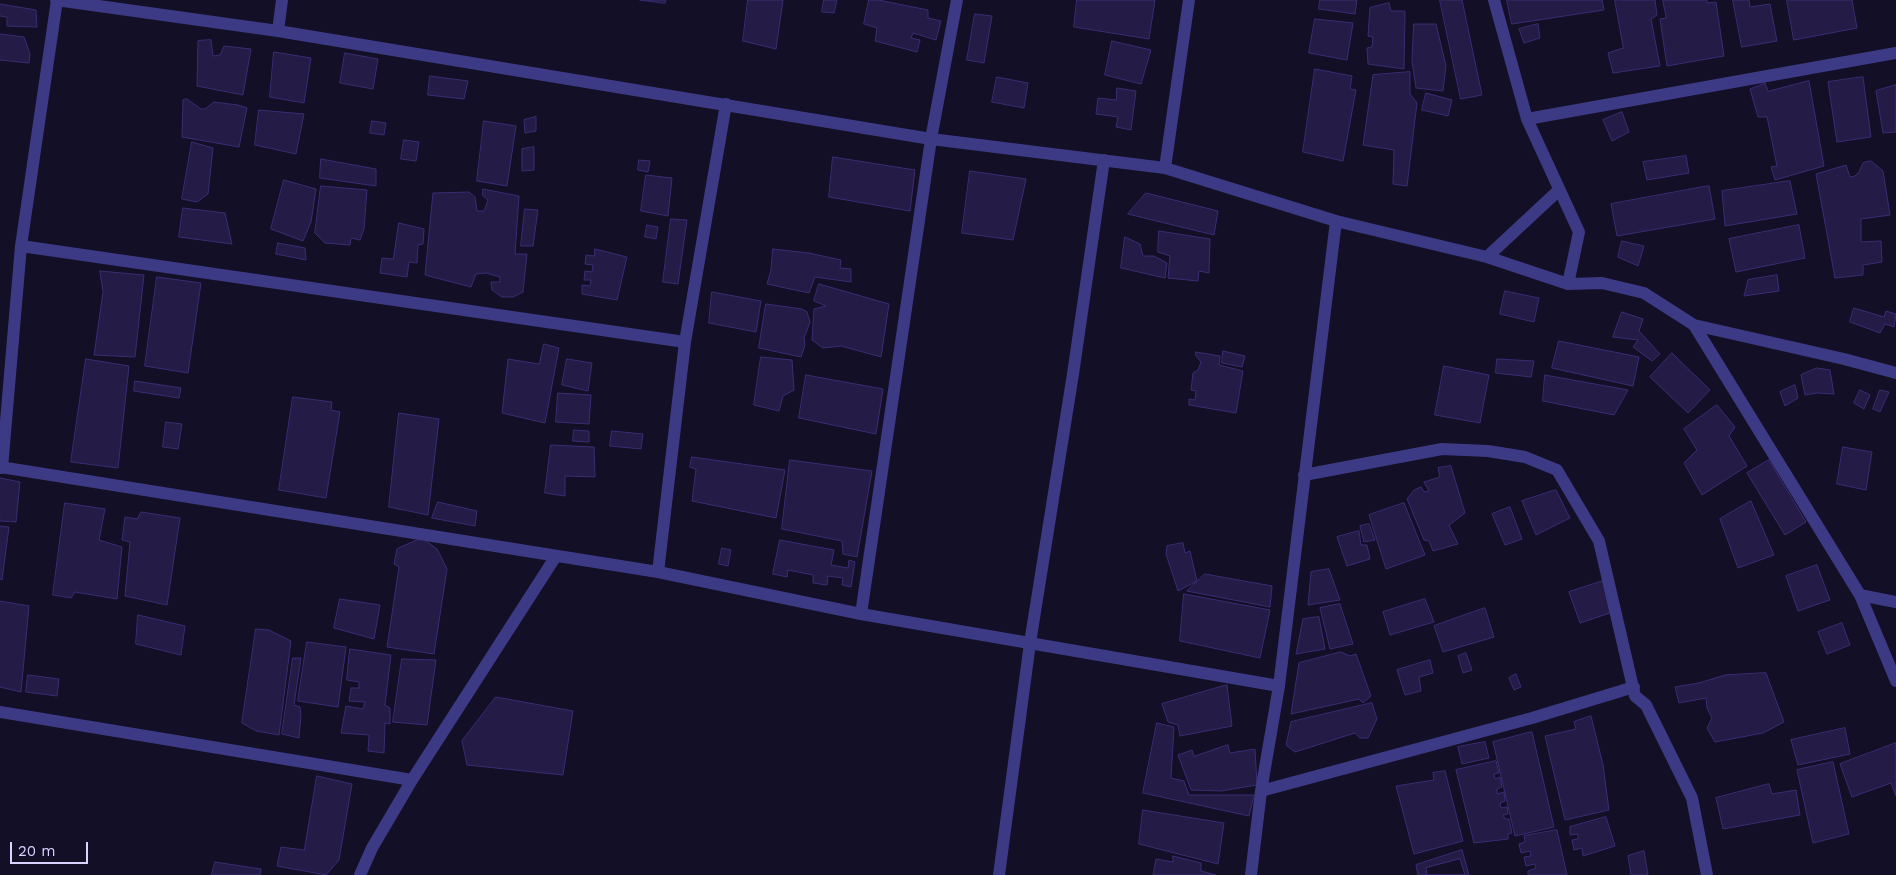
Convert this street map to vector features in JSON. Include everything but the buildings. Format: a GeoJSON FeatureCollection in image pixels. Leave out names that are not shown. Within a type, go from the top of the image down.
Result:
{"type":"FeatureCollection","features":[{"type":"Feature","properties":{"kind":"street"},"geometry":{"type":"LineString","coordinates":[[1279,686],[861,614],[658,572],[1,468],[21,246],[56,0],[278,31],[931,139],[1165,168],[1336,221],[1487,257],[1568,284],[1602,283],[1644,293],[1694,325],[1844,359],[1896,373]]}},
{"type":"Feature","properties":{"kind":"street"},"geometry":{"type":"LineString","coordinates":[[278,31],[282,0]]}},
{"type":"Feature","properties":{"kind":"street"},"geometry":{"type":"LineString","coordinates":[[861,614],[931,139],[957,0]]}},
{"type":"Feature","properties":{"kind":"street"},"geometry":{"type":"LineString","coordinates":[[1165,168],[1189,0]]}},
{"type":"Feature","properties":{"kind":"street"},"geometry":{"type":"LineString","coordinates":[[1494,0],[1527,119],[1579,232],[1568,284]]}},
{"type":"Feature","properties":{"kind":"street"},"geometry":{"type":"LineString","coordinates":[[1527,119],[1896,53]]}},
{"type":"Feature","properties":{"kind":"street"},"geometry":{"type":"LineString","coordinates":[[658,572],[686,342],[726,104]]}},
{"type":"Feature","properties":{"kind":"street"},"geometry":{"type":"LineString","coordinates":[[999,875],[1030,643],[1073,374],[1104,160]]}},
{"type":"Feature","properties":{"kind":"street"},"geometry":{"type":"LineString","coordinates":[[1487,257],[1559,190]]}},
{"type":"Feature","properties":{"kind":"street"},"geometry":{"type":"LineString","coordinates":[[1251,875],[1260,790],[1279,686],[1336,221]]}},
{"type":"Feature","properties":{"kind":"street"},"geometry":{"type":"LineString","coordinates":[[21,246],[686,342]]}},
{"type":"Feature","properties":{"kind":"street"},"geometry":{"type":"LineString","coordinates":[[1694,325],[1860,595],[1896,681]]}},
{"type":"Feature","properties":{"kind":"street"},"geometry":{"type":"LineString","coordinates":[[1304,475],[1442,449],[1488,451],[1525,457],[1557,470],[1599,541],[1635,696],[1646,705],[1692,798],[1707,875]]}},
{"type":"Feature","properties":{"kind":"street"},"geometry":{"type":"LineString","coordinates":[[360,875],[372,848],[412,780],[556,556]]}},
{"type":"Feature","properties":{"kind":"street"},"geometry":{"type":"LineString","coordinates":[[1860,595],[1896,602]]}},
{"type":"Feature","properties":{"kind":"street"},"geometry":{"type":"LineString","coordinates":[[1260,790],[1532,718],[1634,687]]}},
{"type":"Feature","properties":{"kind":"street"},"geometry":{"type":"LineString","coordinates":[[0,712],[412,780]]}}]}
